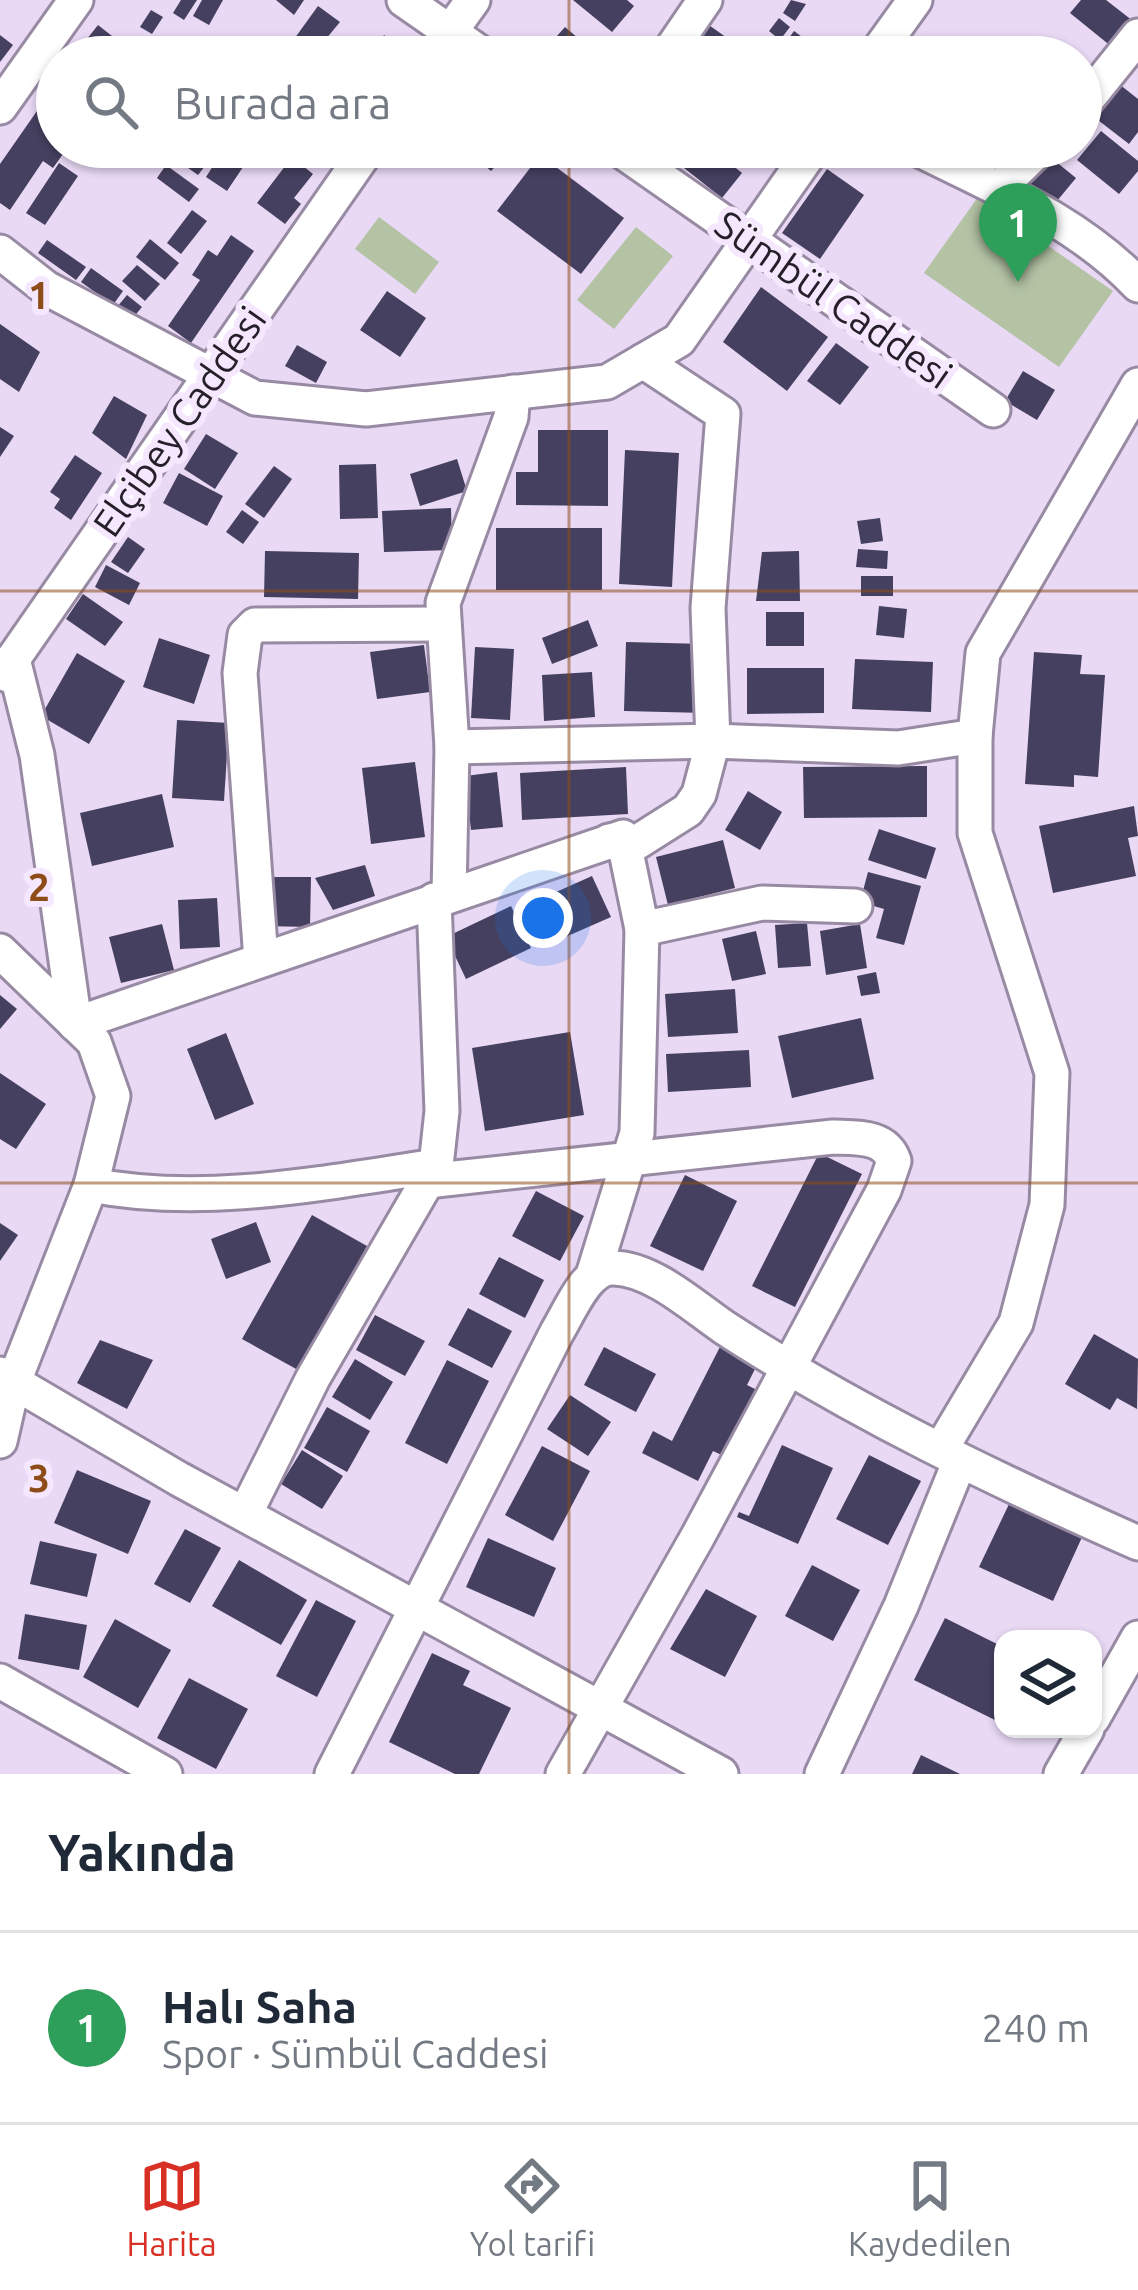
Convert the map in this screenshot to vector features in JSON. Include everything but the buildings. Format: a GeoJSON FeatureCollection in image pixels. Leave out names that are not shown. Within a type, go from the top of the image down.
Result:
{"type":"FeatureCollection","features":[{"type":"Feature","properties":{"kind":"street"},"geometry":{"type":"LineString","coordinates":[[50,36],[76,0]]}},
{"type":"Feature","properties":{"kind":"street"},"geometry":{"type":"LineString","coordinates":[[404,0],[433,36]]}},
{"type":"Feature","properties":{"kind":"street"},"geometry":{"type":"LineString","coordinates":[[446,36],[473,0]]}},
{"type":"Feature","properties":{"kind":"street"},"geometry":{"type":"LineString","coordinates":[[680,36],[705,0]]}},
{"type":"Feature","properties":{"kind":"street"},"geometry":{"type":"LineString","coordinates":[[889,36],[915,0]]}},
{"type":"Feature","properties":{"kind":"street"},"geometry":{"type":"LineString","coordinates":[[1102,81],[1138,36]]}},
{"type":"Feature","properties":{"kind":"street"},"geometry":{"type":"LineString","coordinates":[[0,107],[36,56]]}},
{"type":"Feature","properties":{"kind":"street","name":"Elçibey Caddesi"},"geometry":{"type":"LineString","coordinates":[[0,700],[13,658],[354,168]]}},
{"type":"Feature","properties":{"kind":"street","name":"Sümbül Caddesi"},"geometry":{"type":"LineString","coordinates":[[646,168],[993,410]]}},
{"type":"Feature","properties":{"kind":"street"},"geometry":{"type":"LineString","coordinates":[[0,252],[46,288],[255,398],[366,409],[607,382],[679,340],[799,168]]}},
{"type":"Feature","properties":{"kind":"street"},"geometry":{"type":"LineString","coordinates":[[961,168],[1001,186],[1121,267],[1138,285]]}},
{"type":"Feature","properties":{"kind":"street"},"geometry":{"type":"LineString","coordinates":[[1001,186],[1019,168]]}},
{"type":"Feature","properties":{"kind":"street"},"geometry":{"type":"LineString","coordinates":[[76,1024],[441,898],[619,845],[688,810],[699,794],[713,741],[708,608],[723,414],[643,361]]}},
{"type":"Feature","properties":{"kind":"street"},"geometry":{"type":"LineString","coordinates":[[822,1774],[901,1606],[950,1456],[1016,1323],[1047,1205],[1052,1073],[975,833],[975,736],[983,653],[1138,385]]}},
{"type":"Feature","properties":{"kind":"street"},"geometry":{"type":"LineString","coordinates":[[245,1514],[313,1378],[431,1173],[442,1111],[441,898],[452,747],[441,624],[451,577],[511,417],[513,392]]}},
{"type":"Feature","properties":{"kind":"street"},"geometry":{"type":"LineString","coordinates":[[261,960],[239,674],[245,635],[255,625],[441,624]]}},
{"type":"Feature","properties":{"kind":"street"},"geometry":{"type":"LineString","coordinates":[[13,658],[37,755],[76,1024]]}},
{"type":"Feature","properties":{"kind":"street"},"geometry":{"type":"LineString","coordinates":[[452,747],[713,741],[898,748],[975,736]]}},
{"type":"Feature","properties":{"kind":"street"},"geometry":{"type":"LineString","coordinates":[[332,1774],[556,1332],[594,1272],[632,1156],[642,928],[619,845]]}},
{"type":"Feature","properties":{"kind":"street"},"geometry":{"type":"LineString","coordinates":[[642,928],[762,902],[855,906]]}},
{"type":"Feature","properties":{"kind":"street"},"geometry":{"type":"LineString","coordinates":[[0,950],[94,1042],[113,1096],[91,1185],[7,1379],[0,1441]]}},
{"type":"Feature","properties":{"kind":"street"},"geometry":{"type":"LineString","coordinates":[[91,1185],[143,1196],[207,1194],[833,1137],[869,1139],[892,1152],[884,1190],[563,1774]]}},
{"type":"Feature","properties":{"kind":"street"},"geometry":{"type":"LineString","coordinates":[[594,1272],[611,1267],[640,1273],[787,1368],[950,1456],[1138,1543]]}},
{"type":"Feature","properties":{"kind":"street"},"geometry":{"type":"LineString","coordinates":[[7,1379],[721,1774]]}},
{"type":"Feature","properties":{"kind":"street"},"geometry":{"type":"LineString","coordinates":[[1102,1702],[1138,1638]]}},
{"type":"Feature","properties":{"kind":"street"},"geometry":{"type":"LineString","coordinates":[[0,1681],[165,1774]]}},
{"type":"Feature","properties":{"kind":"street"},"geometry":{"type":"LineString","coordinates":[[1061,1774],[1082,1738]]}},
{"type":"Feature","properties":{"kind":"green space"},"geometry":{"type":"Polygon","coordinates":[[[978,197],[1113,291],[1059,367],[924,273],[978,197]]]}},
{"type":"Feature","properties":{"kind":"green space"},"geometry":{"type":"Polygon","coordinates":[[[379,217],[439,262],[415,294],[355,249],[379,217]]]}},
{"type":"Feature","properties":{"kind":"green space"},"geometry":{"type":"Polygon","coordinates":[[[636,227],[673,256],[614,329],[577,300],[636,227]]]}},
{"type":"Feature","properties":{"kind":"place","name":"Halı Saha"},"geometry":{"type":"Point","coordinates":[1018,282]}}]}
